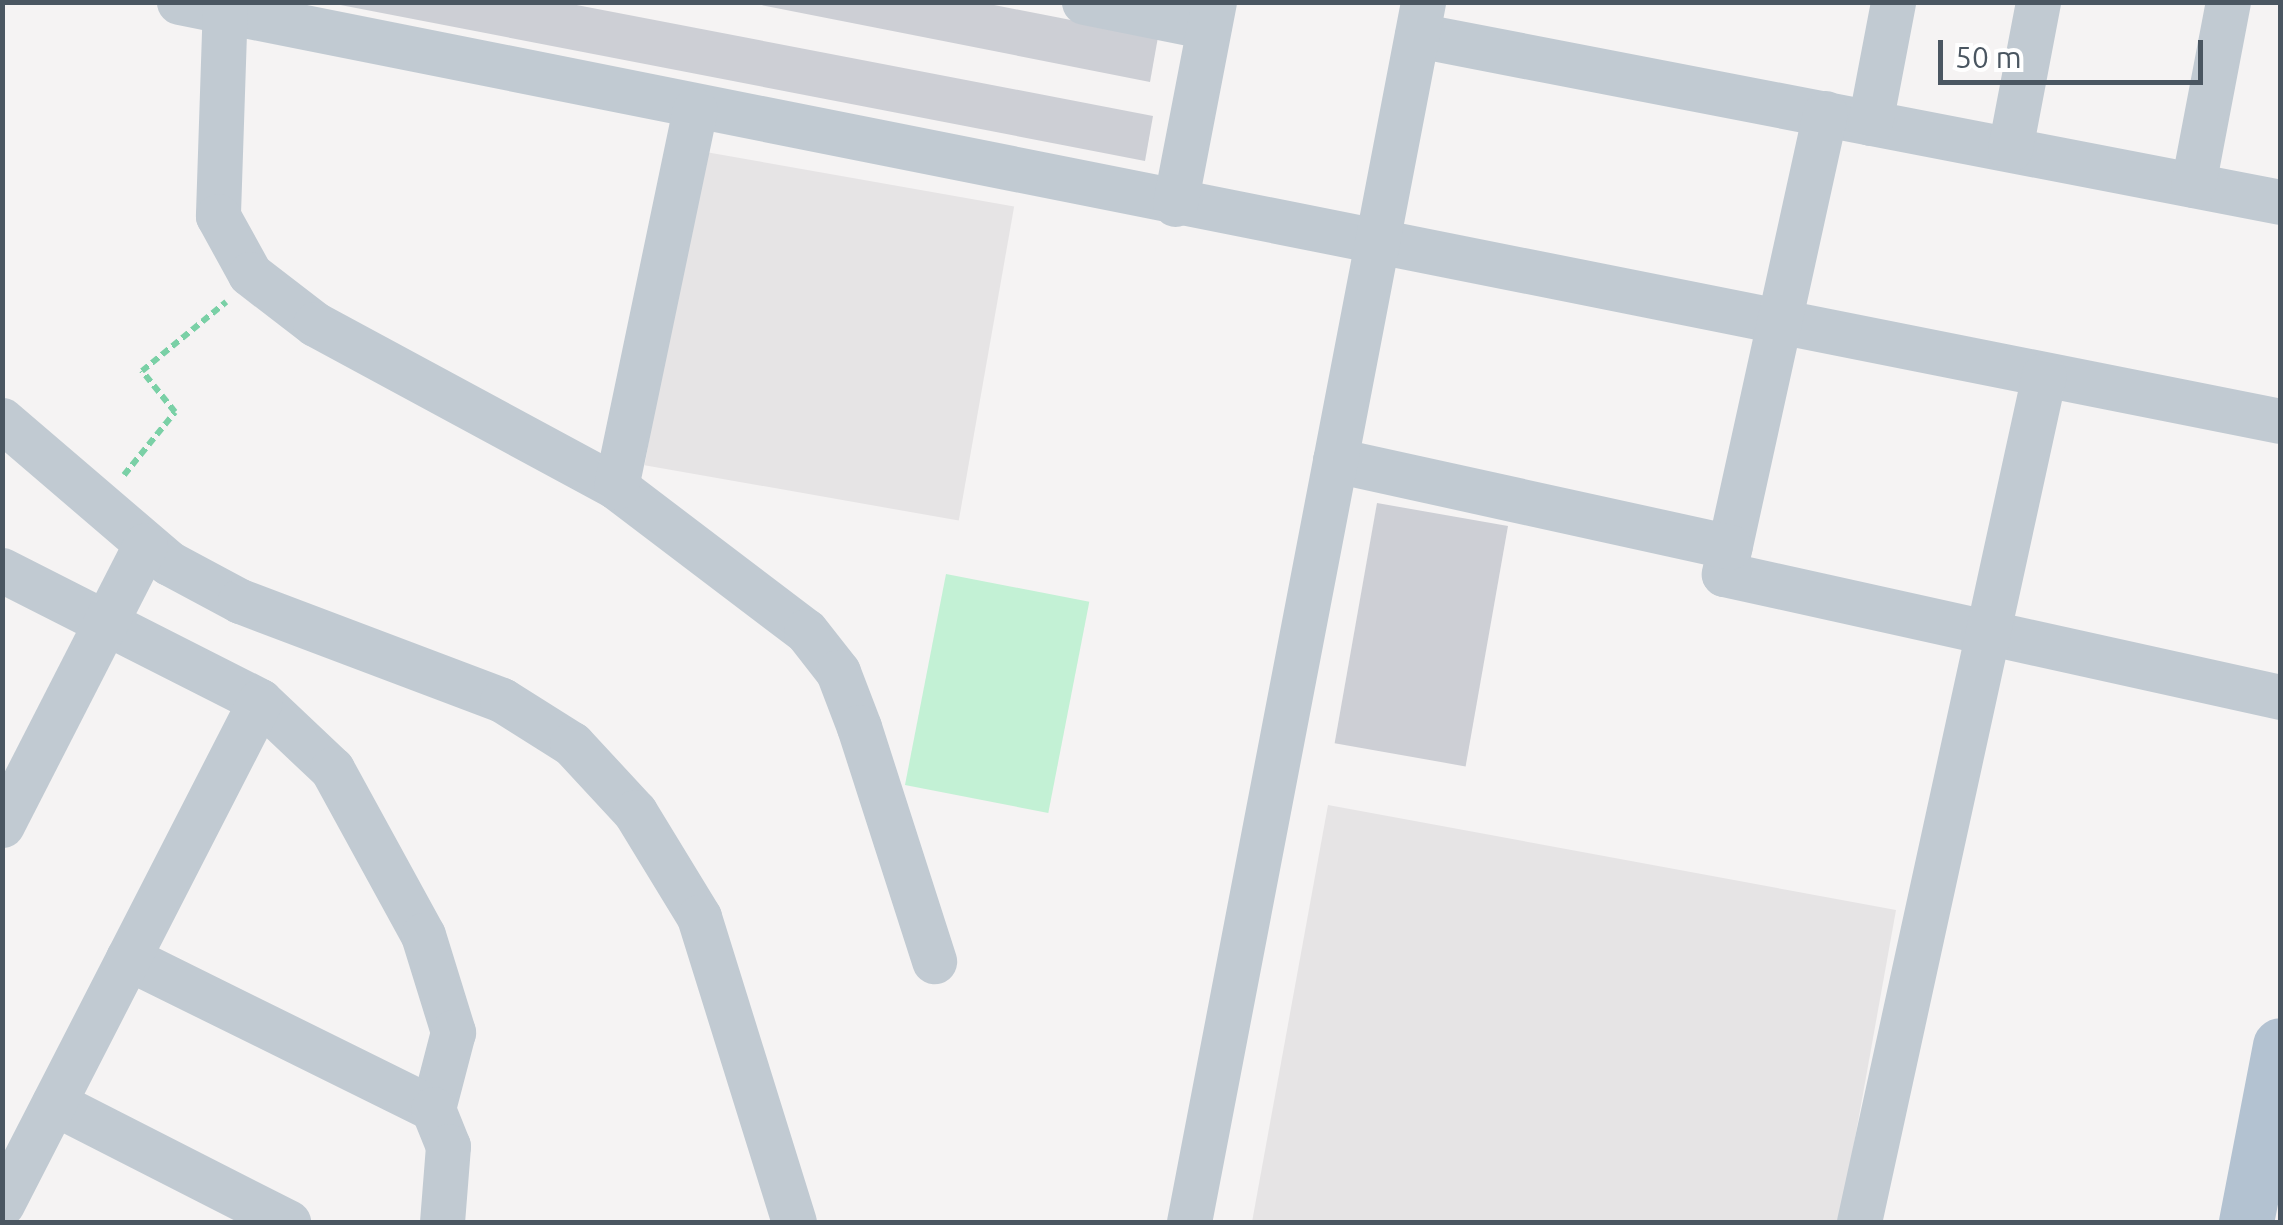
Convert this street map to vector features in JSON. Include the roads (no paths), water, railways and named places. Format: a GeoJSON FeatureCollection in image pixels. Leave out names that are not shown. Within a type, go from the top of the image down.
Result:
{"type":"FeatureCollection","features":[{"type":"Feature","properties":{"kind":"main road"},"geometry":{"type":"LineString","coordinates":[[2246,1222],[2280,1045]]}},
{"type":"Feature","properties":{"kind":"street"},"geometry":{"type":"LineString","coordinates":[[179,2],[695,110],[2280,421]]}},
{"type":"Feature","properties":{"kind":"street"},"geometry":{"type":"LineString","coordinates":[[1084,2],[1212,15],[1175,204]]}},
{"type":"Feature","properties":{"kind":"street"},"geometry":{"type":"LineString","coordinates":[[1870,123],[1893,2]]}},
{"type":"Feature","properties":{"kind":"street"},"geometry":{"type":"LineString","coordinates":[[2010,150],[2038,2]]}},
{"type":"Feature","properties":{"kind":"street"},"geometry":{"type":"LineString","coordinates":[[2193,186],[2228,2]]}},
{"type":"Feature","properties":{"kind":"street"},"geometry":{"type":"LineString","coordinates":[[224,10],[218,216],[250,274],[315,324],[616,487],[806,631],[838,672],[934,961]]}},
{"type":"Feature","properties":{"kind":"street"},"geometry":{"type":"LineString","coordinates":[[1190,1222],[1420,19],[1825,114],[2280,202]]}},
{"type":"Feature","properties":{"kind":"street"},"geometry":{"type":"LineString","coordinates":[[616,487],[695,110]]}},
{"type":"Feature","properties":{"kind":"street"},"geometry":{"type":"LineString","coordinates":[[1825,114],[1724,574],[2280,697]]}},
{"type":"Feature","properties":{"kind":"street"},"geometry":{"type":"LineString","coordinates":[[1859,1222],[2044,375]]}},
{"type":"Feature","properties":{"kind":"street"},"geometry":{"type":"LineString","coordinates":[[8,440],[146,546],[240,601],[502,700],[572,744],[635,812],[699,917],[794,1222]]}},
{"type":"Feature","properties":{"kind":"street"},"geometry":{"type":"LineString","coordinates":[[1335,460],[1730,547]]}},
{"type":"Feature","properties":{"kind":"street"},"geometry":{"type":"LineString","coordinates":[[2,825],[146,546]]}},
{"type":"Feature","properties":{"kind":"street"},"geometry":{"type":"LineString","coordinates":[[2,570],[260,702],[332,769],[423,935],[453,1032],[434,1109],[448,1146],[442,1222]]}},
{"type":"Feature","properties":{"kind":"street"},"geometry":{"type":"LineString","coordinates":[[2,1204],[260,702]]}},
{"type":"Feature","properties":{"kind":"street"},"geometry":{"type":"LineString","coordinates":[[128,958],[434,1109]]}},
{"type":"Feature","properties":{"kind":"street"},"geometry":{"type":"LineString","coordinates":[[54,1103],[288,1222]]}}]}
